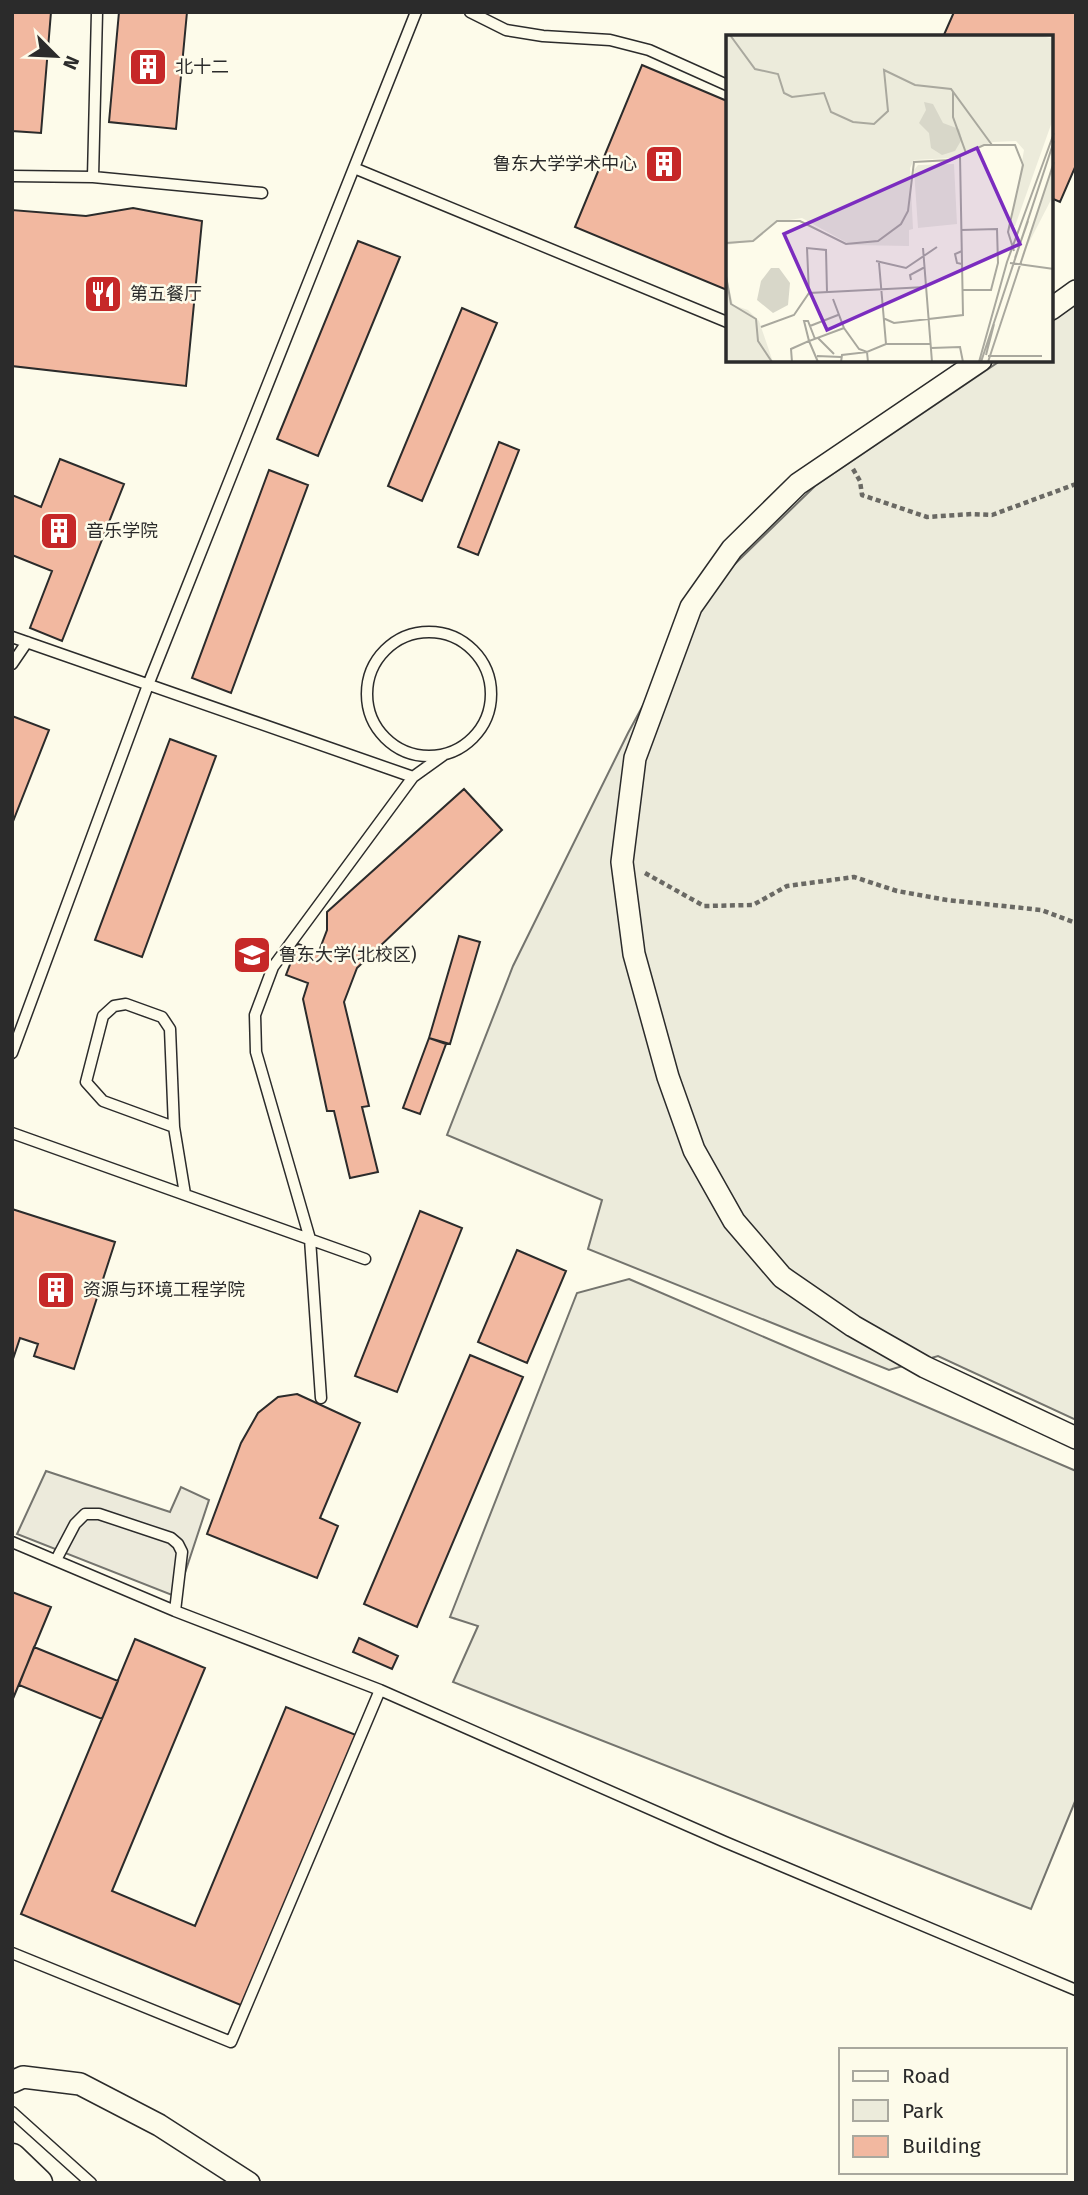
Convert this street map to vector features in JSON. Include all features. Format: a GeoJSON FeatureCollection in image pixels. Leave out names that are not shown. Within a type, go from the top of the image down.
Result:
{"type":"FeatureCollection","features":[{"type":"Feature","properties":{"kind":"main road"},"geometry":{"type":"LineString","coordinates":[[12,2158],[38,2183]]}},
{"type":"Feature","properties":{"kind":"street"},"geometry":{"type":"LineString","coordinates":[[1053,307],[1076,290]]}},
{"type":"Feature","properties":{"kind":"street"},"geometry":{"type":"LineString","coordinates":[[978,362],[798,484],[732,549],[691,607],[635,758],[622,862],[634,954],[668,1077],[694,1150],[734,1221],[782,1277],[853,1326],[925,1367],[1076,1438]]}},
{"type":"Feature","properties":{"kind":"street"},"geometry":{"type":"LineString","coordinates":[[12,2081],[23,2077],[80,2084],[159,2125],[249,2183]]}},
{"type":"Feature","properties":{"kind":"lane"},"geometry":{"type":"LineString","coordinates":[[93,177],[97,12]]}},
{"type":"Feature","properties":{"kind":"lane"},"geometry":{"type":"LineString","coordinates":[[12,1053],[148,685],[416,12]]}},
{"type":"Feature","properties":{"kind":"lane"},"geometry":{"type":"LineString","coordinates":[[470,12],[506,30],[543,36],[610,40],[649,50],[726,85]]}},
{"type":"Feature","properties":{"kind":"lane"},"geometry":{"type":"LineString","coordinates":[[354,168],[726,322]]}},
{"type":"Feature","properties":{"kind":"lane"},"geometry":{"type":"LineString","coordinates":[[12,176],[93,177],[262,193]]}},
{"type":"Feature","properties":{"kind":"lane"},"geometry":{"type":"LineString","coordinates":[[321,1398],[310,1239],[256,1052],[255,1015],[273,967],[413,777],[445,754],[471,740],[487,715],[491,701],[491,685],[480,658],[464,642],[443,633],[414,634],[393,643],[378,659],[367,687],[368,702],[379,730],[401,750],[430,756],[445,754]]}},
{"type":"Feature","properties":{"kind":"lane"},"geometry":{"type":"LineString","coordinates":[[12,638],[413,777]]}},
{"type":"Feature","properties":{"kind":"lane"},"geometry":{"type":"LineString","coordinates":[[12,664],[27,642]]}},
{"type":"Feature","properties":{"kind":"lane"},"geometry":{"type":"LineString","coordinates":[[174,1127],[103,1101],[86,1082],[103,1016],[114,1006],[126,1004],[162,1017],[170,1028],[174,1127],[185,1195]]}},
{"type":"Feature","properties":{"kind":"lane"},"geometry":{"type":"LineString","coordinates":[[12,1133],[365,1259]]}},
{"type":"Feature","properties":{"kind":"lane"},"geometry":{"type":"LineString","coordinates":[[57,1560],[75,1524],[85,1514],[99,1514],[171,1538],[182,1552],[175,1611]]}},
{"type":"Feature","properties":{"kind":"lane"},"geometry":{"type":"LineString","coordinates":[[12,1542],[175,1611],[380,1690],[725,1842],[1076,1990]]}},
{"type":"Feature","properties":{"kind":"lane"},"geometry":{"type":"LineString","coordinates":[[12,1953],[231,2042],[380,1690]]}},
{"type":"Feature","properties":{"kind":"lane"},"geometry":{"type":"LineString","coordinates":[[12,2112],[91,2183]]}},
{"type":"Feature","properties":{"kind":"path"},"geometry":{"type":"LineString","coordinates":[[843,454],[860,481],[862,495],[927,517],[992,515],[1076,484]]}},
{"type":"Feature","properties":{"kind":"path"},"geometry":{"type":"LineString","coordinates":[[622,862],[704,906],[753,905],[787,886],[854,877],[897,891],[947,901],[1041,910],[1076,923]]}},
{"type":"Feature","properties":{"kind":"green space"},"geometry":{"type":"Polygon","coordinates":[[[1076,304],[1076,1420],[938,1356],[889,1370],[588,1249],[602,1200],[447,1135],[513,966],[628,733],[703,595],[815,486],[999,362],[1053,362],[1053,321],[1076,304]]]}},
{"type":"Feature","properties":{"kind":"green space"},"geometry":{"type":"Polygon","coordinates":[[[629,1279],[1076,1471],[1076,1799],[1031,1909],[453,1682],[478,1626],[450,1617],[577,1293],[629,1279]]]}},
{"type":"Feature","properties":{"kind":"shaded area"},"geometry":{"type":"Polygon","coordinates":[[[46,1471],[170,1512],[181,1487],[209,1500],[177,1597],[17,1534],[46,1471]]]}},
{"type":"Feature","properties":{"kind":"building"},"geometry":{"type":"Polygon","coordinates":[[[12,12],[51,12],[41,133],[12,131],[12,12]]]}},
{"type":"Feature","properties":{"kind":"building","name":"北十二"},"geometry":{"type":"Polygon","coordinates":[[[119,12],[187,12],[176,129],[109,122],[119,12]]]}},
{"type":"Feature","properties":{"kind":"building"},"geometry":{"type":"Polygon","coordinates":[[[954,12],[1076,12],[1076,165],[1060,202],[1053,199],[1053,35],[944,35],[954,12]]]}},
{"type":"Feature","properties":{"kind":"building","name":"鲁东大学学术中心"},"geometry":{"type":"Polygon","coordinates":[[[642,65],[726,101],[726,290],[575,227],[642,65]]]}},
{"type":"Feature","properties":{"kind":"building","name":"第五餐厅"},"geometry":{"type":"Polygon","coordinates":[[[133,208],[202,221],[186,386],[12,366],[12,210],[86,216],[133,208]]]}},
{"type":"Feature","properties":{"kind":"building"},"geometry":{"type":"Polygon","coordinates":[[[358,241],[400,257],[318,456],[277,439],[358,241]]]}},
{"type":"Feature","properties":{"kind":"building"},"geometry":{"type":"Polygon","coordinates":[[[462,308],[497,323],[422,501],[388,486],[462,308]]]}},
{"type":"Feature","properties":{"kind":"building"},"geometry":{"type":"Polygon","coordinates":[[[499,442],[519,450],[478,555],[458,547],[499,442]]]}},
{"type":"Feature","properties":{"kind":"building","name":"音乐学院"},"geometry":{"type":"Polygon","coordinates":[[[60,459],[124,484],[62,641],[30,628],[52,571],[12,555],[12,495],[41,507],[60,459]]]}},
{"type":"Feature","properties":{"kind":"building"},"geometry":{"type":"Polygon","coordinates":[[[269,470],[308,485],[231,693],[192,678],[269,470]]]}},
{"type":"Feature","properties":{"kind":"building"},"geometry":{"type":"Polygon","coordinates":[[[12,716],[49,730],[12,824],[12,716]]]}},
{"type":"Feature","properties":{"kind":"building"},"geometry":{"type":"Polygon","coordinates":[[[170,739],[216,756],[142,957],[95,940],[170,739]]]}},
{"type":"Feature","properties":{"kind":"building"},"geometry":{"type":"Polygon","coordinates":[[[464,789],[502,830],[357,968],[344,1002],[369,1106],[362,1107],[378,1172],[350,1178],[334,1111],[327,1111],[303,999],[308,983],[286,975],[298,944],[319,951],[327,930],[327,912],[464,789]]]}},
{"type":"Feature","properties":{"kind":"building"},"geometry":{"type":"Polygon","coordinates":[[[459,936],[480,942],[450,1044],[429,1038],[459,936]]]}},
{"type":"Feature","properties":{"kind":"building"},"geometry":{"type":"Polygon","coordinates":[[[429,1038],[446,1044],[420,1114],[403,1108],[429,1038]]]}},
{"type":"Feature","properties":{"kind":"building","name":"资源与环境工程学院"},"geometry":{"type":"Polygon","coordinates":[[[12,1209],[115,1242],[74,1369],[34,1356],[38,1344],[20,1338],[12,1362],[12,1209]]]}},
{"type":"Feature","properties":{"kind":"building"},"geometry":{"type":"Polygon","coordinates":[[[420,1211],[462,1228],[397,1392],[355,1376],[420,1211]]]}},
{"type":"Feature","properties":{"kind":"building"},"geometry":{"type":"Polygon","coordinates":[[[517,1250],[566,1271],[527,1363],[478,1342],[517,1250]]]}},
{"type":"Feature","properties":{"kind":"building"},"geometry":{"type":"Polygon","coordinates":[[[470,1355],[523,1377],[417,1627],[364,1604],[470,1355]]]}},
{"type":"Feature","properties":{"kind":"building"},"geometry":{"type":"Polygon","coordinates":[[[297,1394],[360,1423],[320,1518],[338,1526],[317,1578],[207,1534],[241,1443],[258,1413],[278,1397],[297,1394]]]}},
{"type":"Feature","properties":{"kind":"building"},"geometry":{"type":"Polygon","coordinates":[[[12,1592],[51,1607],[12,1701],[12,1592]]]}},
{"type":"Feature","properties":{"kind":"building"},"geometry":{"type":"Polygon","coordinates":[[[359,1638],[398,1656],[392,1669],[353,1652],[359,1638]]]}},
{"type":"Feature","properties":{"kind":"building"},"geometry":{"type":"Polygon","coordinates":[[[135,1639],[205,1668],[112,1891],[195,1926],[286,1707],[356,1735],[243,2006],[21,1914],[135,1639]]]}},
{"type":"Feature","properties":{"kind":"building"},"geometry":{"type":"Polygon","coordinates":[[[34,1647],[118,1681],[102,1719],[19,1685],[34,1647]]]}},
{"type":"Feature","properties":{"kind":"place","name":"北十二"},"geometry":{"type":"Point","coordinates":[148,67]}},
{"type":"Feature","properties":{"kind":"place","name":"鲁东大学学术中心"},"geometry":{"type":"Point","coordinates":[664,164]}},
{"type":"Feature","properties":{"kind":"place","name":"第五餐厅"},"geometry":{"type":"Point","coordinates":[103,294]}},
{"type":"Feature","properties":{"kind":"place","name":"音乐学院"},"geometry":{"type":"Point","coordinates":[59,531]}},
{"type":"Feature","properties":{"kind":"place","name":"鲁东大学(北校区)"},"geometry":{"type":"Point","coordinates":[252,955]}},
{"type":"Feature","properties":{"kind":"place","name":"资源与环境工程学院"},"geometry":{"type":"Point","coordinates":[56,1290]}}]}
